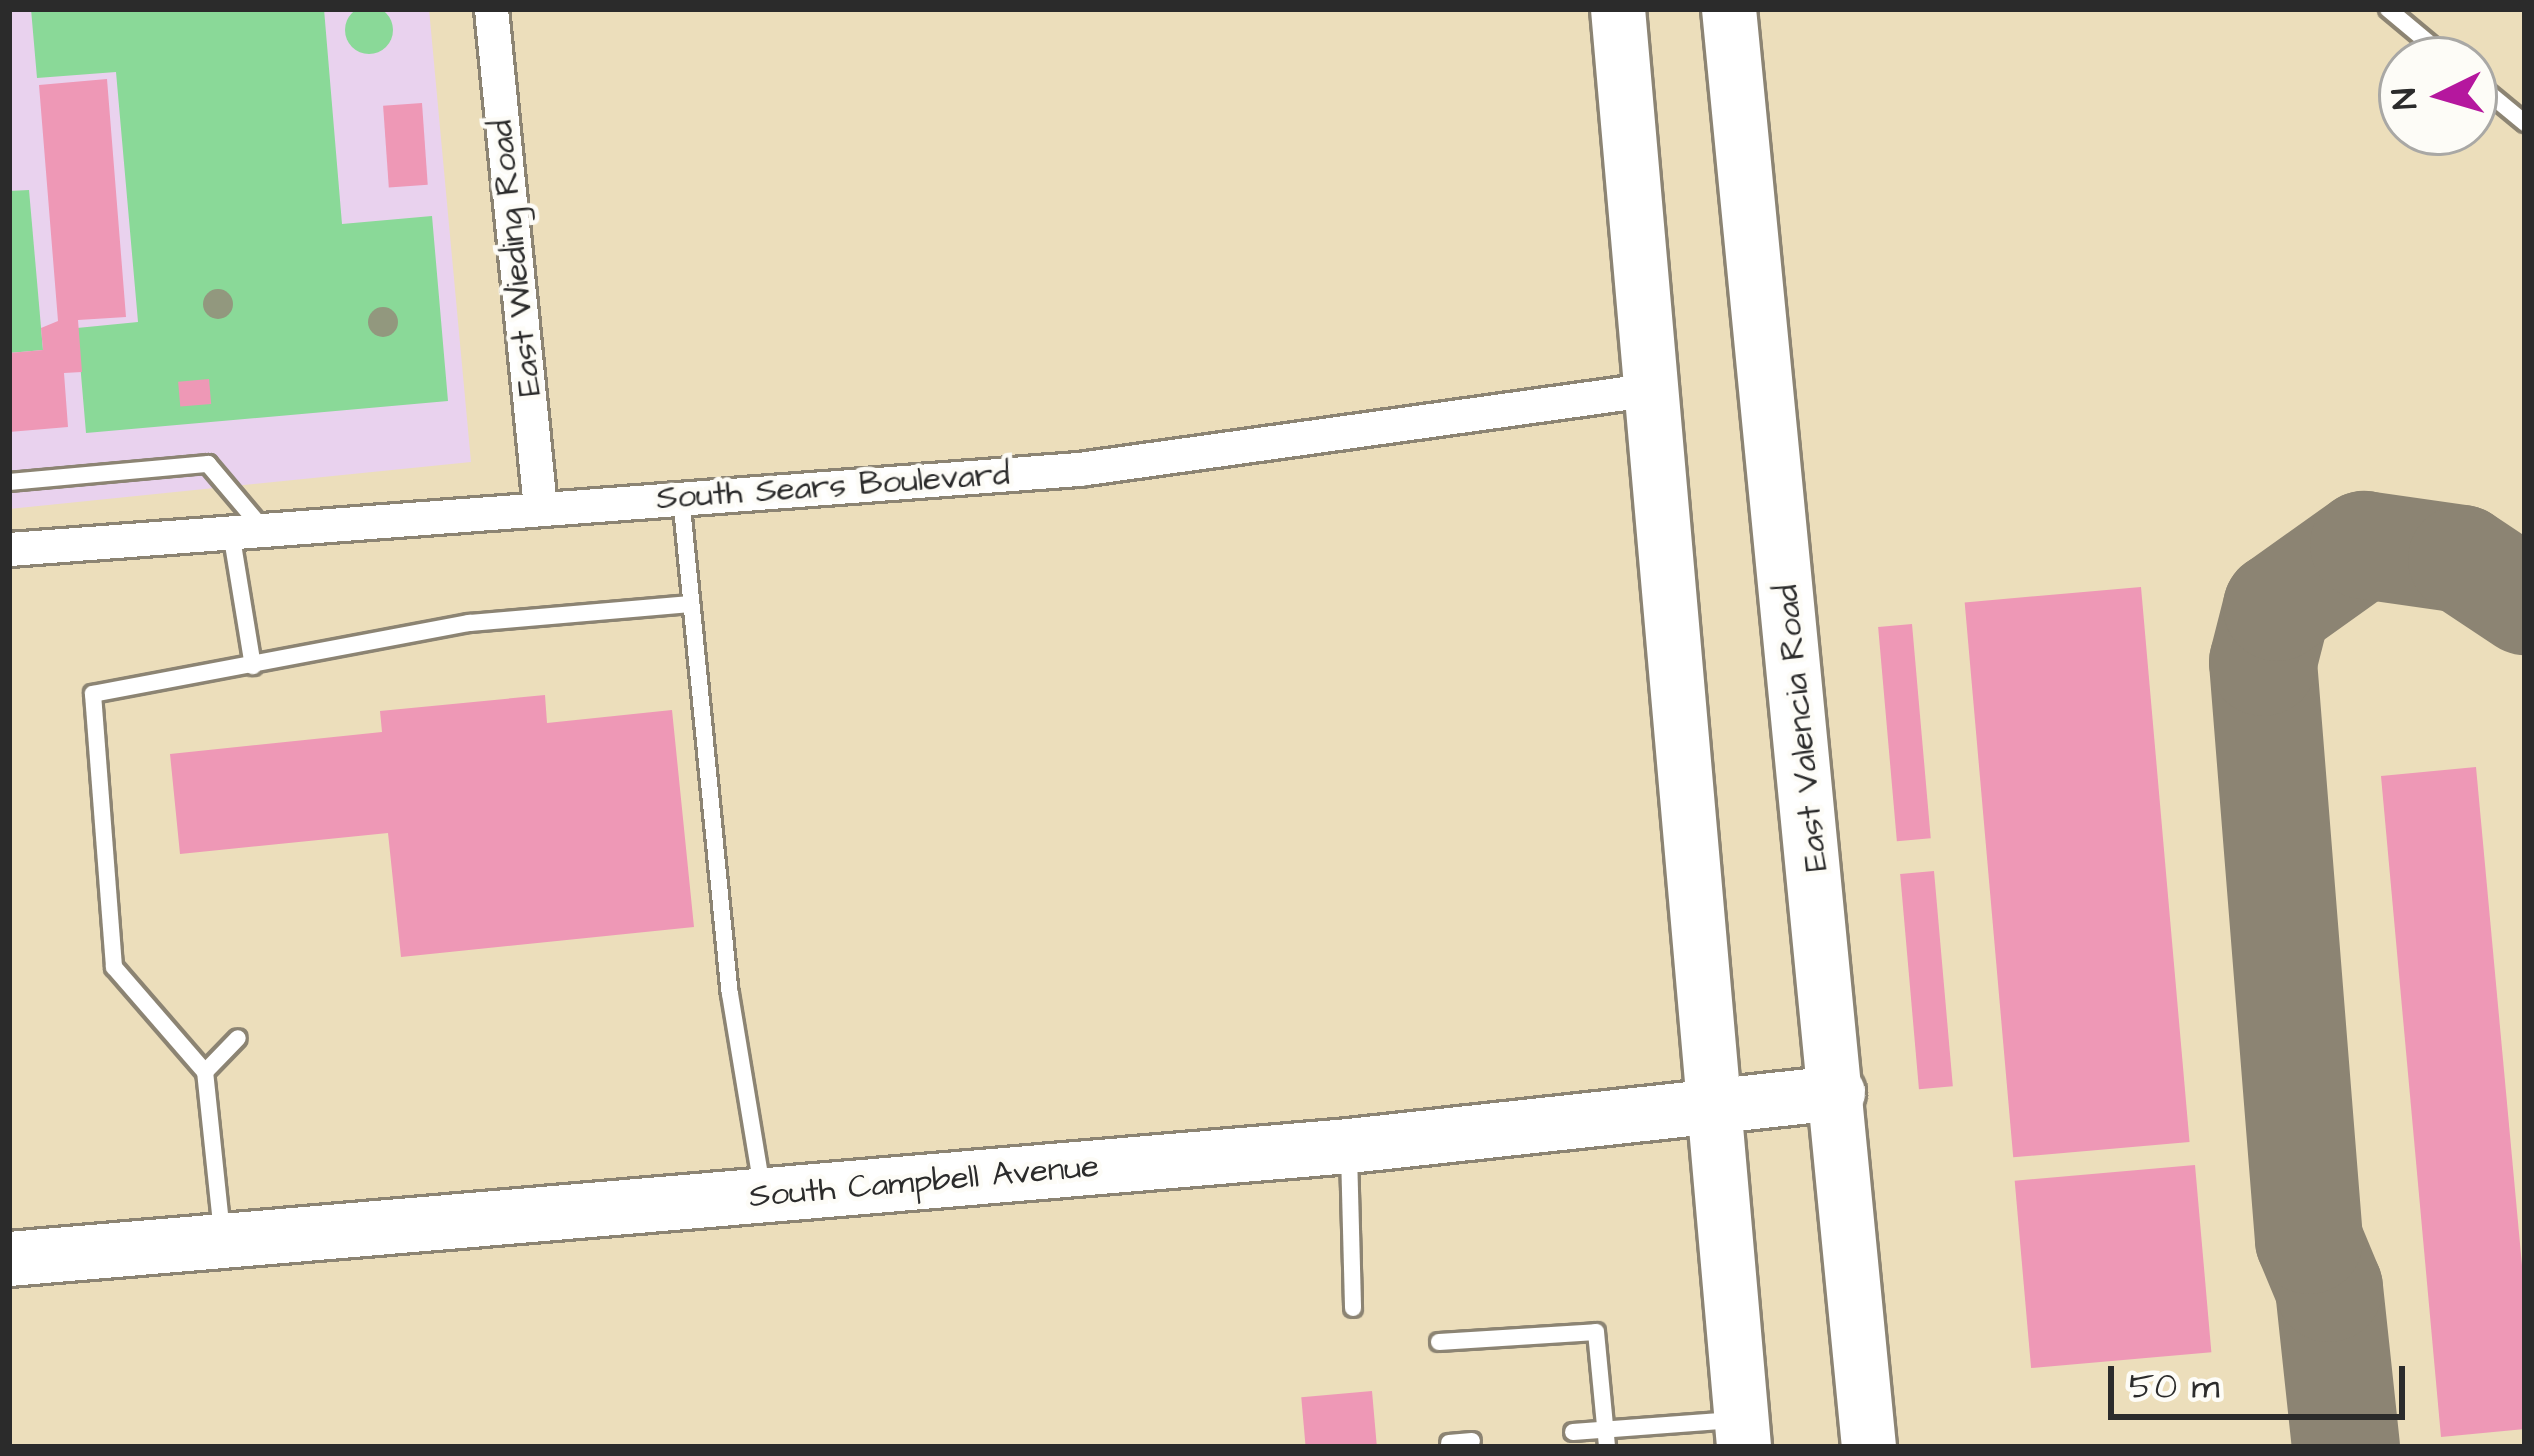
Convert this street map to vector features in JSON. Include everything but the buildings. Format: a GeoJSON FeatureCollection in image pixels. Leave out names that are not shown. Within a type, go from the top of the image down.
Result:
{"type":"FeatureCollection","features":[{"type":"Feature","properties":{"kind":"main road"},"geometry":{"type":"LineString","coordinates":[[1618,9],[1742,1433]]}},
{"type":"Feature","properties":{"kind":"main road","name":"East Valencia Road"},"geometry":{"type":"LineString","coordinates":[[1730,9],[1869,1447]]}},
{"type":"Feature","properties":{"kind":"main road","name":"South Campbell Avenue"},"geometry":{"type":"LineString","coordinates":[[9,1259],[1349,1146],[1838,1093]]}},
{"type":"Feature","properties":{"kind":"street","name":"East Wieding Road"},"geometry":{"type":"LineString","coordinates":[[491,9],[540,508]]}},
{"type":"Feature","properties":{"kind":"street","name":"South Sears Boulevard"},"geometry":{"type":"LineString","coordinates":[[9,549],[1079,470],[1653,389]]}},
{"type":"Feature","properties":{"kind":"lane"},"geometry":{"type":"LineString","coordinates":[[2388,9],[2420,36]]}},
{"type":"Feature","properties":{"kind":"lane"},"geometry":{"type":"LineString","coordinates":[[2498,101],[2525,123]]}},
{"type":"Feature","properties":{"kind":"lane"},"geometry":{"type":"LineString","coordinates":[[9,482],[208,464],[247,530],[253,666]]}},
{"type":"Feature","properties":{"kind":"lane"},"geometry":{"type":"LineString","coordinates":[[681,497],[730,994],[763,1196]]}},
{"type":"Feature","properties":{"kind":"lane"},"geometry":{"type":"LineString","coordinates":[[223,1240],[205,1072],[114,967],[93,694],[470,623],[692,604]]}},
{"type":"Feature","properties":{"kind":"lane"},"geometry":{"type":"LineString","coordinates":[[205,1072],[238,1038]]}},
{"type":"Feature","properties":{"kind":"lane"},"geometry":{"type":"LineString","coordinates":[[1349,1146],[1353,1308]]}},
{"type":"Feature","properties":{"kind":"lane"},"geometry":{"type":"LineString","coordinates":[[1439,1342],[1596,1332],[1606,1438]]}},
{"type":"Feature","properties":{"kind":"lane"},"geometry":{"type":"LineString","coordinates":[[1573,1432],[1606,1438],[1742,1433]]}},
{"type":"Feature","properties":{"kind":"lane"},"geometry":{"type":"LineString","coordinates":[[1449,1443],[1472,1441]]}},
{"type":"Feature","properties":{"kind":"shaded area"},"geometry":{"type":"Polygon","coordinates":[[[9,9],[429,9],[471,462],[9,509],[9,9]]]}},
{"type":"Feature","properties":{"kind":"green space"},"geometry":{"type":"Polygon","coordinates":[[[369,6],[386,13],[393,30],[386,47],[369,54],[352,47],[345,30],[352,13],[369,6]]]}},
{"type":"Feature","properties":{"kind":"green space"},"geometry":{"type":"Polygon","coordinates":[[[31,9],[324,9],[342,224],[432,216],[448,401],[86,433],[77,328],[138,322],[116,72],[37,78],[31,9]]]}},
{"type":"Feature","properties":{"kind":"green space"},"geometry":{"type":"Polygon","coordinates":[[[29,190],[43,350],[9,353],[9,191],[29,190]]]}},
{"type":"Feature","properties":{"kind":"taxiway"},"geometry":{"type":"LineString","coordinates":[[2346,1447],[2329,1288],[2309,1240],[2263,662],[2277,607],[2364,545],[2462,559],[2525,601]]}}]}
